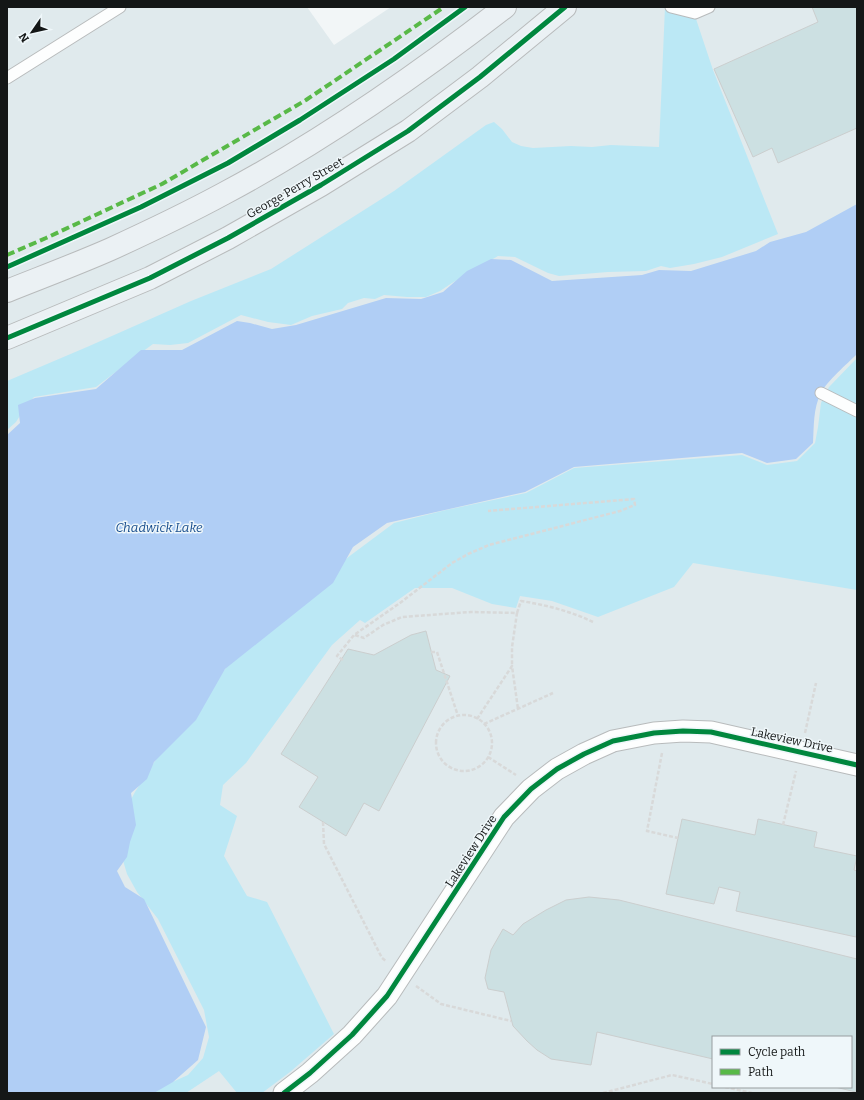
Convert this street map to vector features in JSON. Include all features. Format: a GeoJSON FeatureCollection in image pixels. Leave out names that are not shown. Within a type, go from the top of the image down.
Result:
{"type":"FeatureCollection","features":[{"type":"Feature","properties":{"kind":"street"},"geometry":{"type":"LineString","coordinates":[[7,291],[110,249],[222,194],[264,171],[321,136],[411,77],[505,7]]}},
{"type":"Feature","properties":{"kind":"street","name":"George Perry Street"},"geometry":{"type":"LineString","coordinates":[[7,338],[150,278],[228,238],[321,185],[408,131],[480,77],[565,7]]}},
{"type":"Feature","properties":{"kind":"street","name":"Lakeview Drive"},"geometry":{"type":"LineString","coordinates":[[284,1093],[310,1073],[352,1035],[387,996],[504,817],[531,789],[557,769],[614,741],[654,733],[683,731],[711,732],[857,764]]}},
{"type":"Feature","properties":{"kind":"lane"},"geometry":{"type":"LineString","coordinates":[[7,78],[120,7]]}},
{"type":"Feature","properties":{"kind":"lane"},"geometry":{"type":"LineString","coordinates":[[670,7],[695,12],[709,7]]}},
{"type":"Feature","properties":{"kind":"lane"},"geometry":{"type":"LineString","coordinates":[[821,393],[857,411]]}},
{"type":"Feature","properties":{"kind":"path"},"geometry":{"type":"LineString","coordinates":[[342,660],[337,656],[354,635],[400,603],[452,563],[468,554],[489,545],[620,511],[635,505],[634,500],[488,511]]}},
{"type":"Feature","properties":{"kind":"path"},"geometry":{"type":"LineString","coordinates":[[518,709],[512,666],[512,647],[517,613],[521,601],[544,605],[593,622]]}},
{"type":"Feature","properties":{"kind":"path"},"geometry":{"type":"LineString","coordinates":[[354,635],[364,638],[382,625],[402,617],[426,614],[471,612],[517,613]]}},
{"type":"Feature","properties":{"kind":"path"},"geometry":{"type":"LineString","coordinates":[[431,652],[437,652],[458,716]]}},
{"type":"Feature","properties":{"kind":"path"},"geometry":{"type":"LineString","coordinates":[[478,719],[512,666]]}},
{"type":"Feature","properties":{"kind":"path"},"geometry":{"type":"LineString","coordinates":[[484,724],[553,693]]}},
{"type":"Feature","properties":{"kind":"path"},"geometry":{"type":"LineString","coordinates":[[458,716],[471,716],[478,719],[489,731],[491,749],[488,757],[475,769],[466,771],[456,770],[448,766],[441,760],[437,752],[436,742],[442,725],[449,719],[458,716]]}},
{"type":"Feature","properties":{"kind":"path"},"geometry":{"type":"LineString","coordinates":[[663,749],[647,831],[678,838]]}},
{"type":"Feature","properties":{"kind":"path"},"geometry":{"type":"LineString","coordinates":[[488,757],[519,777],[531,789]]}},
{"type":"Feature","properties":{"kind":"path"},"geometry":{"type":"LineString","coordinates":[[323,822],[324,844],[326,850],[382,958],[401,975],[441,1004],[511,1021]]}},
{"type":"Feature","properties":{"kind":"path"},"geometry":{"type":"LineString","coordinates":[[602,1093],[672,1075],[712,1084]]}},
{"type":"Feature","properties":{"kind":"path"},"geometry":{"type":"LineString","coordinates":[[730,1088],[752,1093]]}},
{"type":"Feature","properties":{"kind":"shaded area"},"geometry":{"type":"Polygon","coordinates":[[[7,7],[307,7],[334,45],[391,7],[857,7],[857,1093],[7,1093],[7,7]]]}},
{"type":"Feature","properties":{"kind":"shaded area"},"geometry":{"type":"Polygon","coordinates":[[[665,7],[692,7],[713,70],[778,234],[722,257],[670,268],[661,266],[646,271],[559,276],[548,273],[515,257],[498,256],[440,291],[426,297],[384,295],[375,299],[364,298],[348,303],[342,309],[312,316],[291,325],[268,322],[241,315],[188,343],[170,345],[153,344],[96,387],[34,397],[26,406],[16,422],[7,430],[7,381],[191,301],[271,269],[394,191],[486,125],[494,122],[502,129],[512,142],[521,146],[533,148],[571,146],[592,147],[611,145],[659,147],[665,7]]]}},
{"type":"Feature","properties":{"kind":"shaded area"},"geometry":{"type":"Polygon","coordinates":[[[857,358],[857,590],[693,563],[674,587],[598,617],[552,601],[520,596],[516,608],[492,604],[452,588],[415,588],[365,623],[360,620],[332,645],[246,763],[223,785],[220,805],[237,816],[224,856],[247,896],[267,902],[334,1034],[290,1072],[262,1093],[237,1093],[219,1071],[186,1093],[148,1093],[188,1075],[203,1058],[209,1037],[204,1010],[158,919],[137,892],[127,874],[119,847],[121,818],[135,792],[184,716],[262,627],[351,555],[394,523],[526,493],[574,468],[742,455],[767,465],[797,461],[815,443],[821,403],[829,387],[857,358]]]}},
{"type":"Feature","properties":{"kind":"water","name":"Chadwick Lake"},"geometry":{"type":"Polygon","coordinates":[[[857,204],[857,354],[832,378],[821,393],[815,411],[813,443],[796,459],[767,463],[742,453],[574,467],[525,492],[387,523],[353,547],[333,583],[225,669],[196,720],[154,762],[147,779],[131,793],[136,825],[127,857],[117,871],[125,887],[144,899],[206,1027],[198,1060],[173,1082],[154,1093],[7,1093],[7,435],[20,423],[18,405],[35,398],[96,389],[141,350],[182,350],[237,321],[272,329],[296,325],[386,298],[421,299],[443,292],[467,271],[491,259],[511,260],[552,281],[642,275],[659,270],[691,271],[756,251],[770,242],[806,232],[857,204]]]}},
{"type":"Feature","properties":{"kind":"building"},"geometry":{"type":"Polygon","coordinates":[[[812,7],[857,7],[857,128],[778,163],[772,148],[753,157],[714,69],[818,22],[812,7]]]}},
{"type":"Feature","properties":{"kind":"building"},"geometry":{"type":"Polygon","coordinates":[[[426,631],[436,670],[450,676],[379,811],[364,803],[346,836],[299,807],[318,777],[281,754],[348,649],[374,655],[411,635],[426,631]]]}},
{"type":"Feature","properties":{"kind":"building"},"geometry":{"type":"Polygon","coordinates":[[[682,819],[755,835],[758,819],[817,832],[814,847],[857,856],[854,870],[857,871],[856,937],[736,911],[740,892],[719,887],[714,904],[666,894],[682,819]]]}},
{"type":"Feature","properties":{"kind":"building"},"geometry":{"type":"Polygon","coordinates":[[[589,897],[619,900],[857,959],[856,1092],[839,1088],[852,1088],[852,1036],[712,1036],[712,1059],[597,1032],[591,1065],[551,1059],[537,1050],[513,1026],[504,992],[488,989],[485,978],[491,950],[503,929],[513,935],[523,924],[566,900],[589,897]]]}},
{"type":"Feature","properties":{"kind":"marked path"},"geometry":{"type":"LineString","coordinates":[[7,255],[162,184],[306,100],[444,7]]}},
{"type":"Feature","properties":{"kind":"cycle path"},"geometry":{"type":"LineString","coordinates":[[7,267],[141,207],[228,163],[300,120],[394,59],[465,7]]}},
{"type":"Feature","properties":{"kind":"cycle path"},"geometry":{"type":"LineString","coordinates":[[7,338],[150,278],[228,238],[321,185],[408,131],[480,77],[565,7]]}},
{"type":"Feature","properties":{"kind":"cycle path"},"geometry":{"type":"LineString","coordinates":[[284,1093],[310,1073],[352,1035],[387,996],[504,817],[531,789],[557,769],[584,754],[613,741],[654,733],[683,731],[711,732],[857,765]]}}]}
